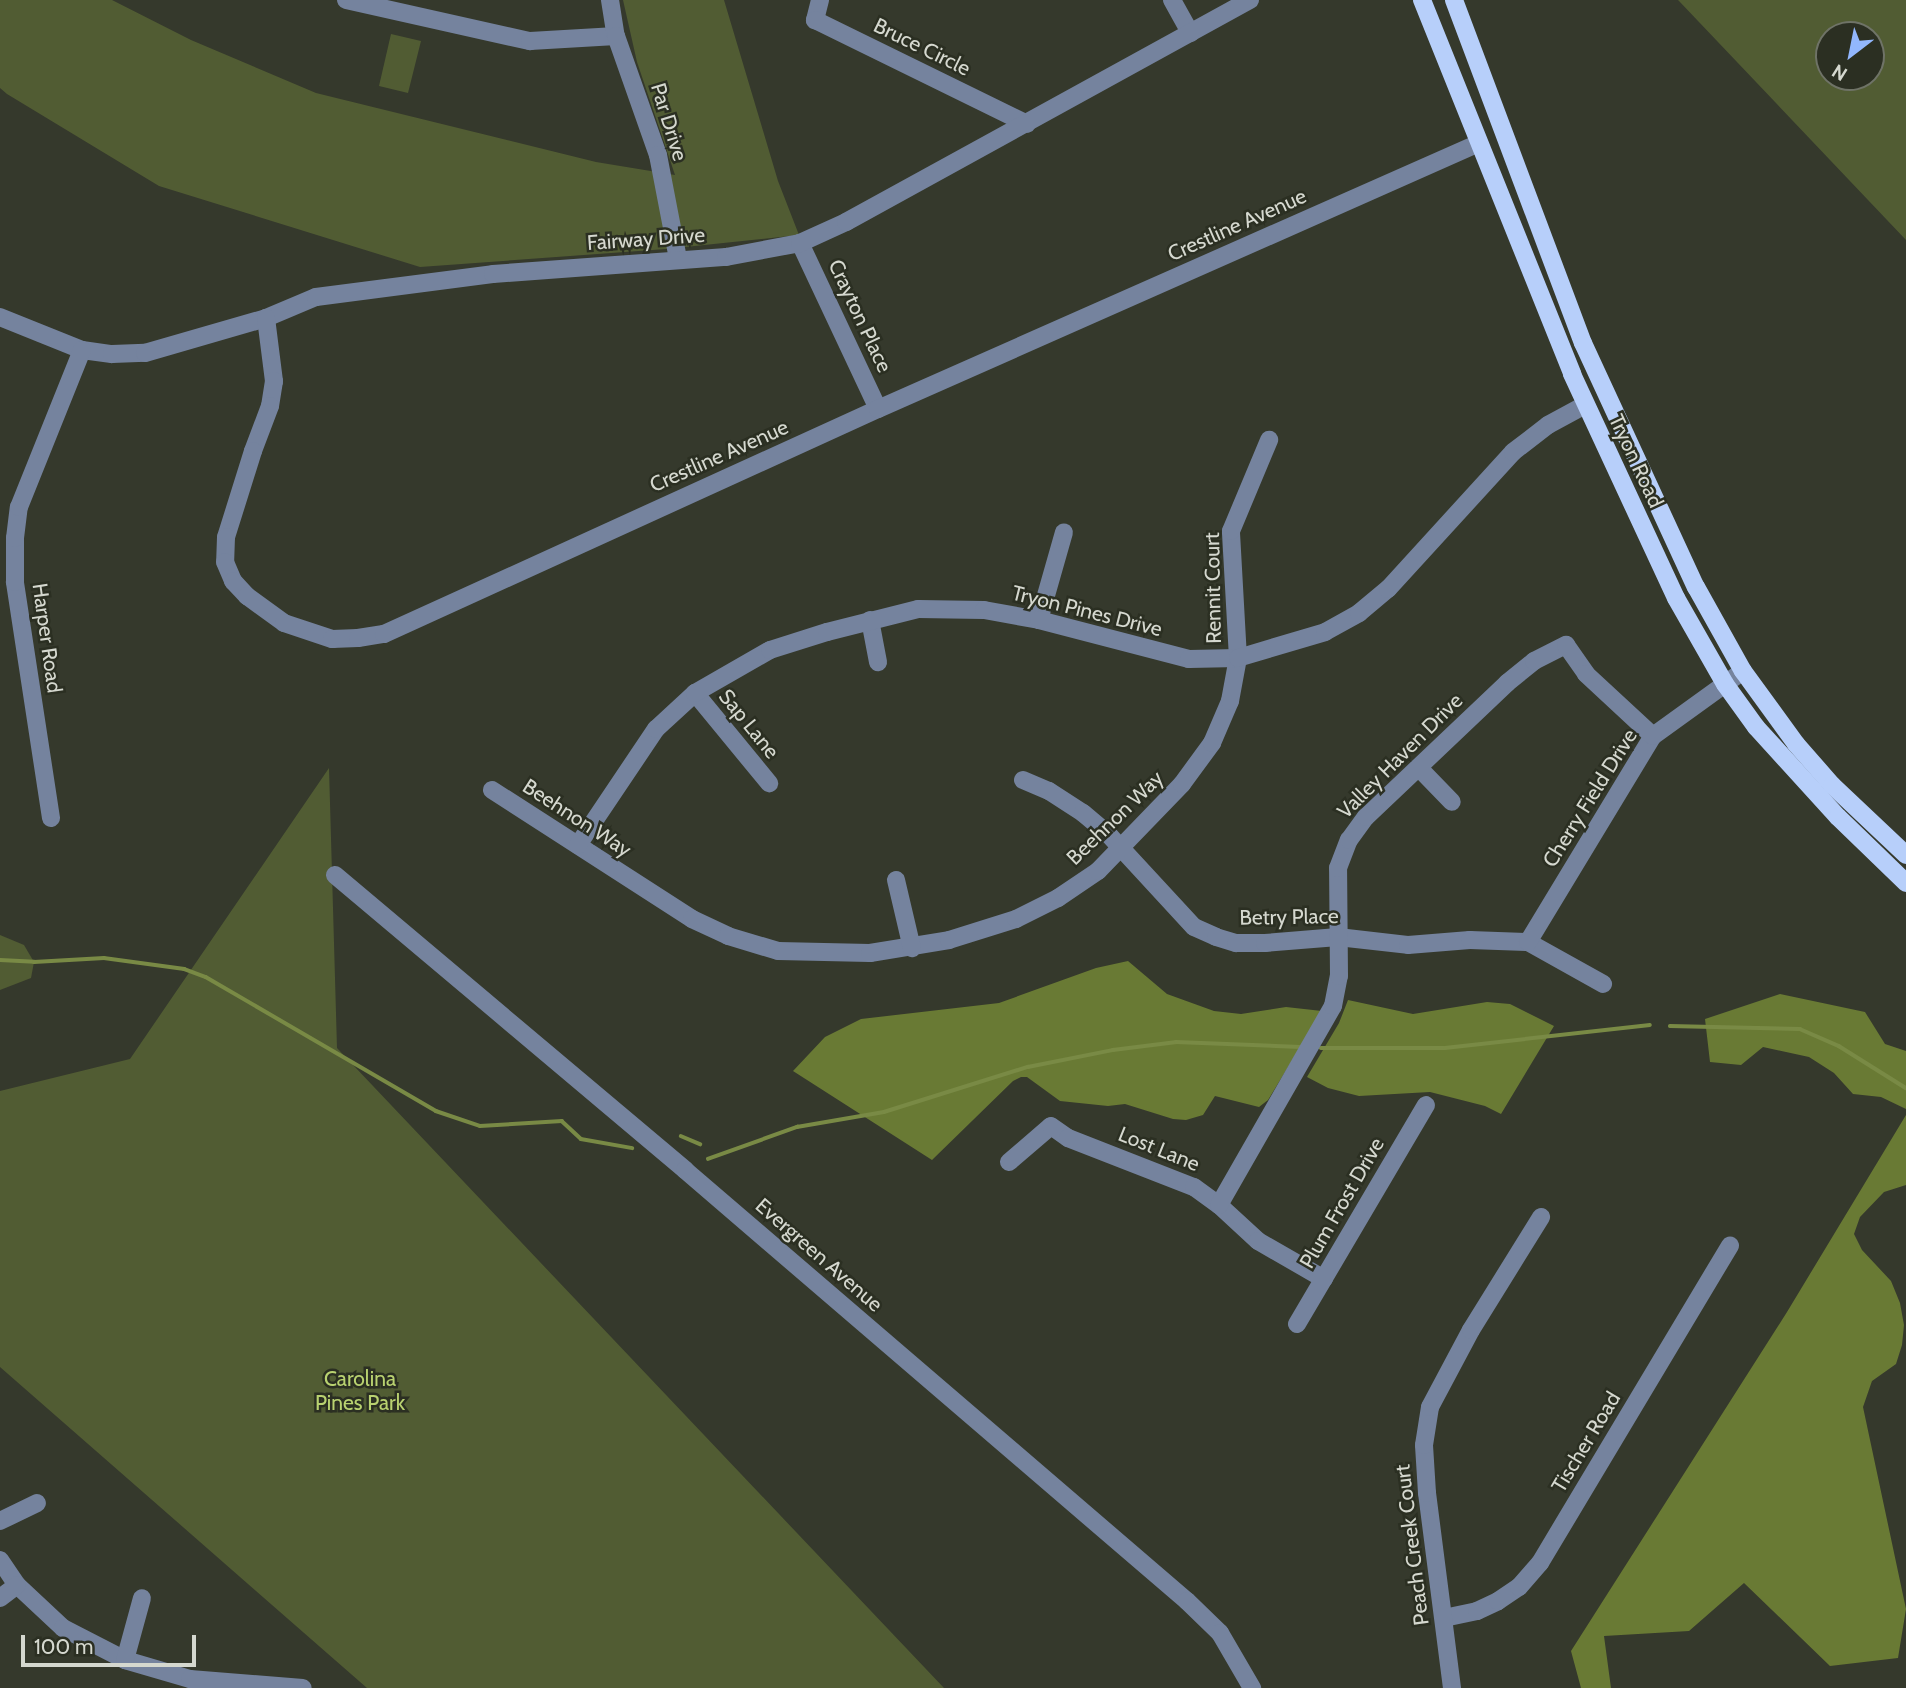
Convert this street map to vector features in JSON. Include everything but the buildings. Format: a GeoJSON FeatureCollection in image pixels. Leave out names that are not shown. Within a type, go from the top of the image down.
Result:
{"type":"FeatureCollection","features":[{"type":"Feature","properties":{"kind":"main road","name":"Tryon Road"},"geometry":{"type":"LineString","coordinates":[[1422,0],[1585,405],[1676,598],[1725,684],[1756,727],[1801,779],[1906,883]]}},
{"type":"Feature","properties":{"kind":"main road","name":"Tryon Road"},"geometry":{"type":"LineString","coordinates":[[1454,0],[1588,355],[1669,533],[1743,671],[1816,767],[1906,855]]}},
{"type":"Feature","properties":{"kind":"street"},"geometry":{"type":"LineString","coordinates":[[346,0],[411,8],[530,41],[616,36]]}},
{"type":"Feature","properties":{"kind":"street","name":"Par Drive"},"geometry":{"type":"LineString","coordinates":[[610,0],[616,36],[658,155],[678,259]]}},
{"type":"Feature","properties":{"kind":"street","name":"Bruce Circle"},"geometry":{"type":"LineString","coordinates":[[820,0],[816,20],[1027,124]]}},
{"type":"Feature","properties":{"kind":"street"},"geometry":{"type":"LineString","coordinates":[[1172,0],[1190,33]]}},
{"type":"Feature","properties":{"kind":"street","name":"Fairway Drive"},"geometry":{"type":"LineString","coordinates":[[0,317],[82,350],[112,354],[145,353],[266,318],[316,297],[493,274],[726,257],[800,243],[846,222],[1250,0]]}},
{"type":"Feature","properties":{"kind":"street","name":"Crestline Avenue"},"geometry":{"type":"LineString","coordinates":[[266,318],[274,381],[271,406],[253,451],[226,537],[225,562],[233,581],[263,609],[284,623],[332,639],[384,634],[878,409],[1479,143]]}},
{"type":"Feature","properties":{"kind":"street","name":"Crayton Place"},"geometry":{"type":"LineString","coordinates":[[800,243],[878,409]]}},
{"type":"Feature","properties":{"kind":"street","name":"Harper Road"},"geometry":{"type":"LineString","coordinates":[[51,818],[15,582],[15,538],[19,507],[82,350]]}},
{"type":"Feature","properties":{"kind":"street","name":"Tryon Pines Drive"},"geometry":{"type":"LineString","coordinates":[[578,845],[656,729],[695,694],[770,650],[870,620],[918,609],[984,610],[1039,620],[1189,659],[1238,658],[1325,632],[1359,613],[1411,566],[1513,452],[1548,425],[1585,405]]}},
{"type":"Feature","properties":{"kind":"street","name":"Rennit Court"},"geometry":{"type":"LineString","coordinates":[[1238,658],[1231,531],[1269,440]]}},
{"type":"Feature","properties":{"kind":"street"},"geometry":{"type":"LineString","coordinates":[[1039,620],[1065,532]]}},
{"type":"Feature","properties":{"kind":"street"},"geometry":{"type":"LineString","coordinates":[[870,620],[878,662]]}},
{"type":"Feature","properties":{"kind":"street","name":"Valley Haven Drive"},"geometry":{"type":"LineString","coordinates":[[1219,1205],[1334,1006],[1339,986],[1338,868],[1349,840],[1366,817],[1507,682],[1534,660],[1566,645],[1596,684],[1653,736]]}},
{"type":"Feature","properties":{"kind":"street","name":"Beehnon Way"},"geometry":{"type":"LineString","coordinates":[[492,790],[692,919],[728,936],[778,951],[816,954],[870,953],[912,947],[949,940],[1016,919],[1058,898],[1098,871],[1182,784],[1212,743],[1230,701],[1238,658]]}},
{"type":"Feature","properties":{"kind":"street","name":"Cherry Field Drive"},"geometry":{"type":"LineString","coordinates":[[1528,942],[1653,736],[1743,671]]}},
{"type":"Feature","properties":{"kind":"street","name":"Sap Lane"},"geometry":{"type":"LineString","coordinates":[[695,694],[769,783]]}},
{"type":"Feature","properties":{"kind":"street"},"geometry":{"type":"LineString","coordinates":[[1419,768],[1452,802]]}},
{"type":"Feature","properties":{"kind":"street","name":"Betry Place"},"geometry":{"type":"LineString","coordinates":[[1023,780],[1049,791],[1083,813],[1121,849],[1194,927],[1216,937],[1236,943],[1338,937],[1408,945],[1470,940],[1528,942],[1603,984]]}},
{"type":"Feature","properties":{"kind":"street","name":"Evergreen Avenue"},"geometry":{"type":"LineString","coordinates":[[335,876],[685,1170],[1187,1601],[1220,1633],[1252,1688]]}},
{"type":"Feature","properties":{"kind":"street"},"geometry":{"type":"LineString","coordinates":[[896,880],[912,947]]}},
{"type":"Feature","properties":{"kind":"street","name":"Plum Frost Drive"},"geometry":{"type":"LineString","coordinates":[[1297,1324],[1426,1105]]}},
{"type":"Feature","properties":{"kind":"street","name":"Lost Lane"},"geometry":{"type":"LineString","coordinates":[[1009,1162],[1051,1126],[1068,1138],[1194,1186],[1258,1241],[1324,1279]]}},
{"type":"Feature","properties":{"kind":"street","name":"Peach Creek Court"},"geometry":{"type":"LineString","coordinates":[[1452,1688],[1427,1493],[1424,1445],[1430,1407],[1471,1330],[1541,1217]]}},
{"type":"Feature","properties":{"kind":"street","name":"Tischer Road"},"geometry":{"type":"LineString","coordinates":[[1444,1618],[1477,1611],[1498,1601],[1519,1587],[1540,1563],[1730,1245]]}},
{"type":"Feature","properties":{"kind":"street"},"geometry":{"type":"LineString","coordinates":[[0,1521],[37,1503]]}},
{"type":"Feature","properties":{"kind":"street"},"geometry":{"type":"LineString","coordinates":[[0,1560],[17,1585],[63,1628],[125,1660],[190,1679],[303,1688]]}},
{"type":"Feature","properties":{"kind":"street"},"geometry":{"type":"LineString","coordinates":[[0,1598],[17,1585]]}},
{"type":"Feature","properties":{"kind":"street"},"geometry":{"type":"LineString","coordinates":[[125,1660],[142,1598]]}},
{"type":"Feature","properties":{"kind":"green space"},"geometry":{"type":"Polygon","coordinates":[[[0,0],[112,0],[191,40],[316,93],[596,162],[675,175],[637,62],[623,0],[724,0],[778,181],[799,235],[666,249],[420,267],[159,186],[7,94],[0,88],[0,0]]]}},
{"type":"Feature","properties":{"kind":"green space"},"geometry":{"type":"Polygon","coordinates":[[[1678,0],[1906,0],[1906,240],[1678,0]]]}},
{"type":"Feature","properties":{"kind":"green space"},"geometry":{"type":"Polygon","coordinates":[[[391,34],[421,41],[408,93],[379,86],[391,34]]]}},
{"type":"Feature","properties":{"kind":"green space","name":"Carolina Pines Park"},"geometry":{"type":"Polygon","coordinates":[[[329,768],[337,1048],[944,1688],[367,1688],[0,1367],[0,1091],[130,1059],[329,768]]]}},
{"type":"Feature","properties":{"kind":"green space"},"geometry":{"type":"Polygon","coordinates":[[[0,935],[24,945],[34,962],[31,978],[0,990],[0,935]]]}},
{"type":"Feature","properties":{"kind":"green space"},"geometry":{"type":"Polygon","coordinates":[[[1128,961],[1167,994],[1214,1011],[1241,1014],[1286,1007],[1322,1011],[1268,1100],[1259,1107],[1215,1096],[1203,1115],[1186,1120],[1173,1119],[1125,1104],[1108,1106],[1060,1101],[1027,1077],[1021,1077],[1013,1081],[932,1160],[793,1071],[825,1037],[861,1019],[999,1003],[1096,968],[1128,961]]]}},
{"type":"Feature","properties":{"kind":"green space"},"geometry":{"type":"Polygon","coordinates":[[[1780,994],[1865,1012],[1885,1044],[1906,1051],[1906,1109],[1881,1097],[1853,1094],[1834,1073],[1809,1057],[1763,1047],[1741,1065],[1710,1062],[1705,1019],[1780,994]]]}},
{"type":"Feature","properties":{"kind":"green space"},"geometry":{"type":"Polygon","coordinates":[[[1348,1000],[1413,1014],[1487,1002],[1510,1004],[1554,1026],[1501,1114],[1485,1106],[1430,1092],[1359,1096],[1328,1088],[1307,1077],[1339,1023],[1348,1000]]]}},
{"type":"Feature","properties":{"kind":"green space"},"geometry":{"type":"Polygon","coordinates":[[[1906,1115],[1906,1185],[1884,1192],[1860,1217],[1854,1234],[1862,1250],[1891,1281],[1900,1303],[1904,1325],[1896,1364],[1872,1381],[1863,1407],[1906,1609],[1898,1658],[1830,1666],[1744,1583],[1689,1631],[1604,1636],[1611,1688],[1581,1688],[1571,1651],[1787,1312],[1906,1115]]]}},
{"type":"Feature","properties":{"kind":"waterway"},"geometry":{"type":"LineString","coordinates":[[0,960],[34,962],[104,958],[184,969],[206,977],[436,1111],[480,1126],[562,1121],[581,1139],[632,1148]]}},
{"type":"Feature","properties":{"kind":"waterway"},"geometry":{"type":"LineString","coordinates":[[1321,1048],[1445,1048],[1650,1025]]}},
{"type":"Feature","properties":{"kind":"waterway"},"geometry":{"type":"LineString","coordinates":[[1670,1026],[1800,1029],[1839,1046],[1906,1088]]}},
{"type":"Feature","properties":{"kind":"waterway"},"geometry":{"type":"LineString","coordinates":[[708,1159],[797,1127],[884,1112],[1028,1067],[1113,1050],[1176,1042],[1300,1047]]}},
{"type":"Feature","properties":{"kind":"waterway"},"geometry":{"type":"LineString","coordinates":[[681,1136],[700,1144]]}}]}
